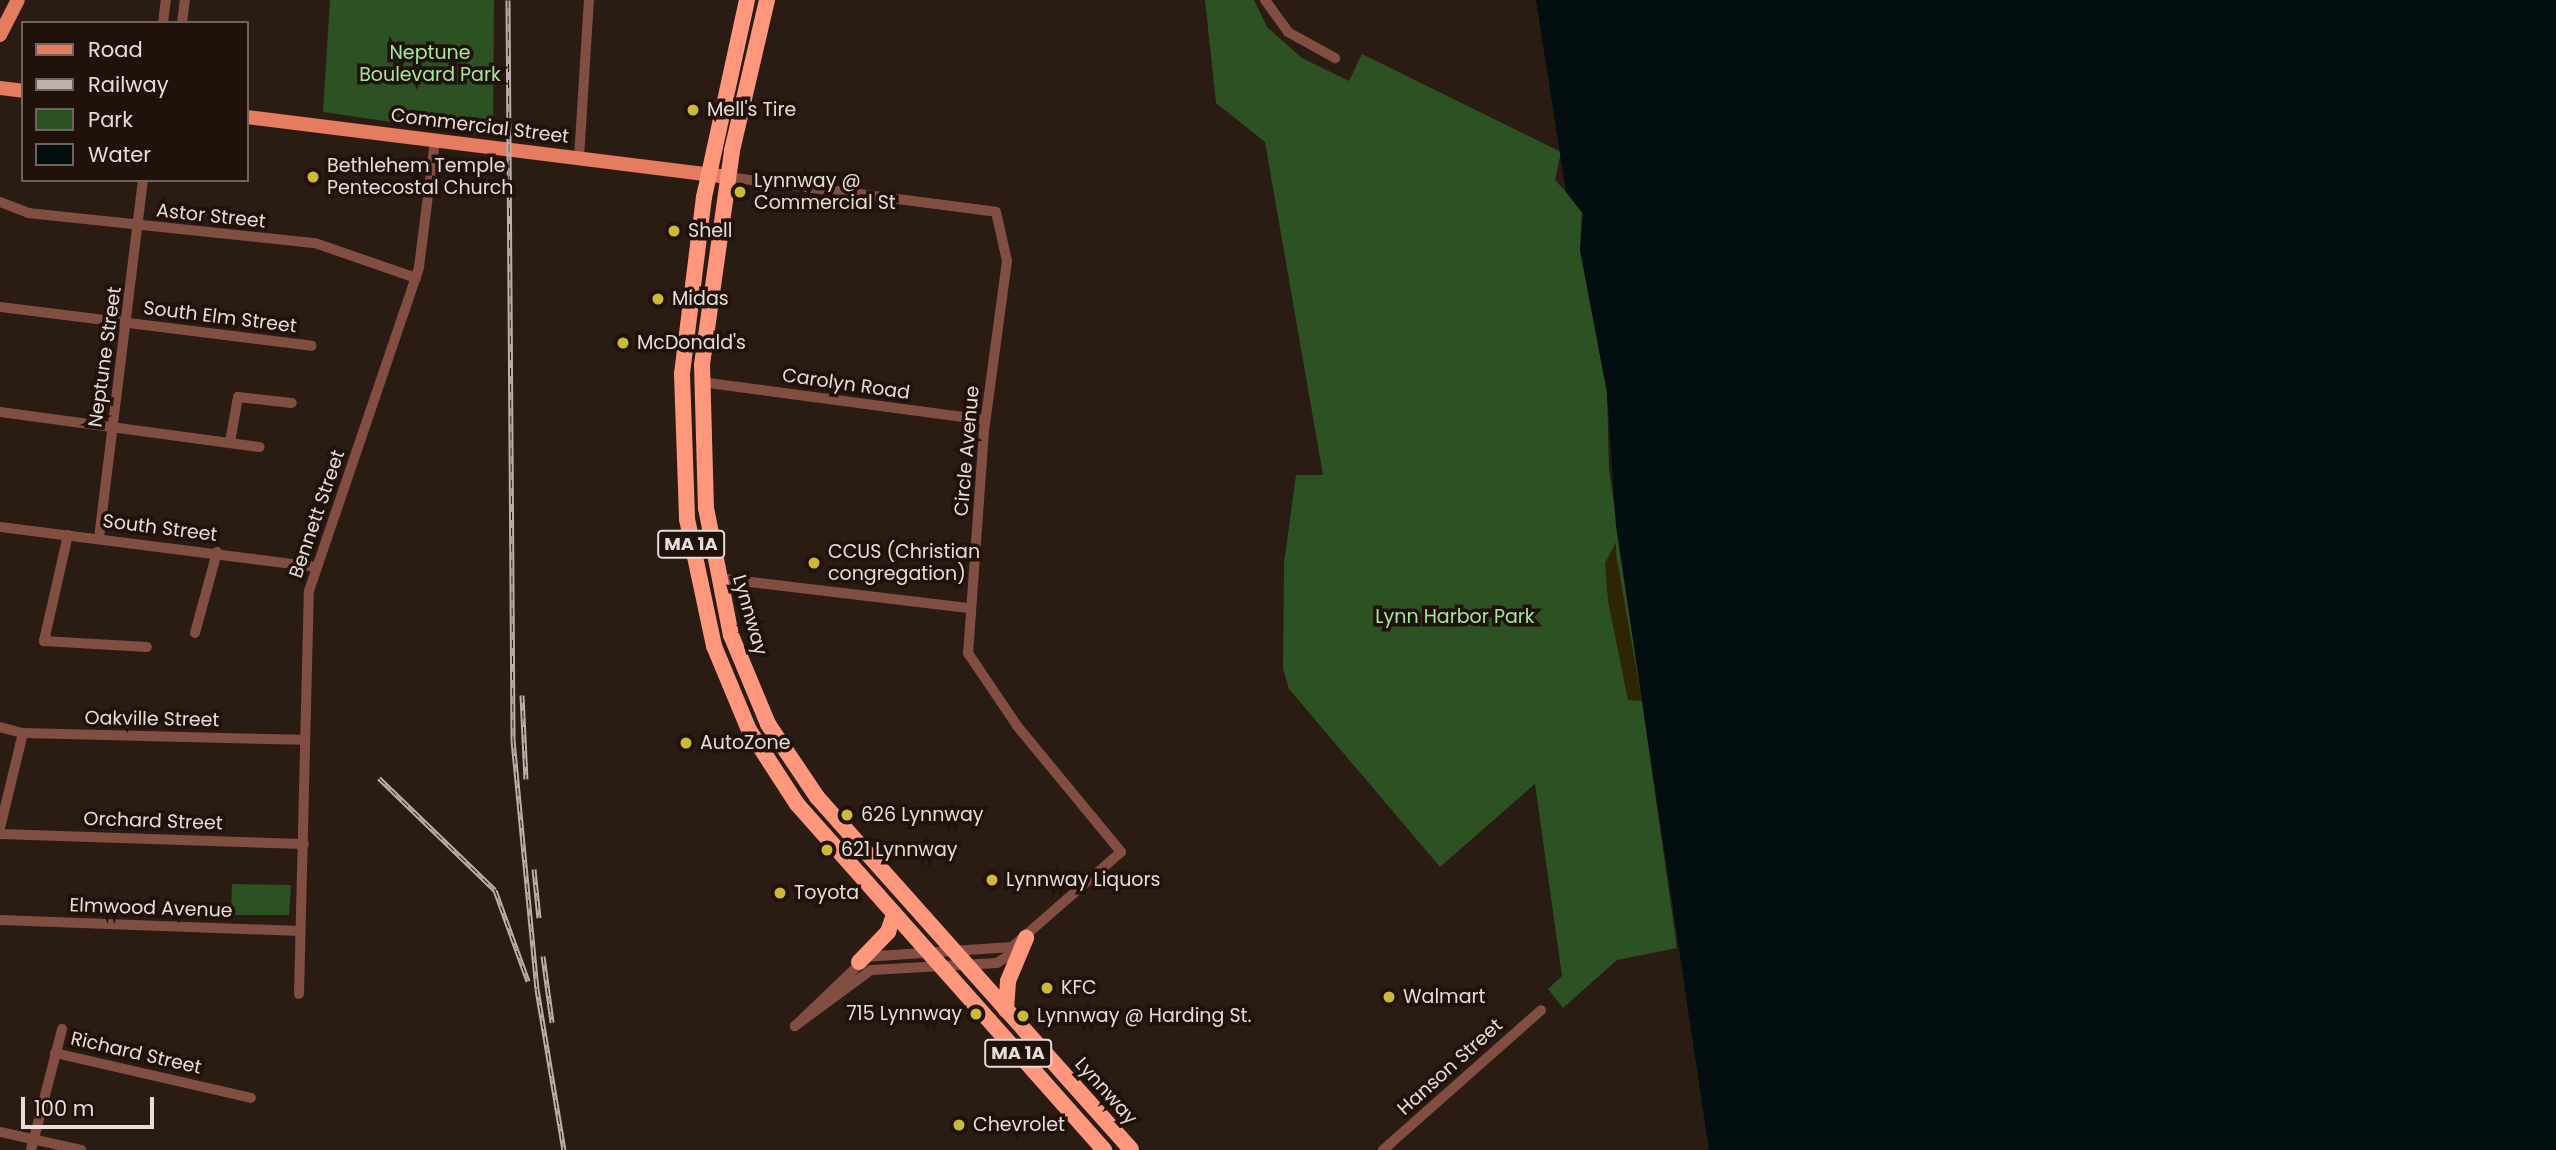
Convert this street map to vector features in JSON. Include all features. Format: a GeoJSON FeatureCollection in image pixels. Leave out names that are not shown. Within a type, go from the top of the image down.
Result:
{"type":"FeatureCollection","features":[{"type":"Feature","properties":{"kind":"highway","name":"MA 1A"},"geometry":{"type":"LineString","coordinates":[[747,0],[708,174],[681,406],[687,519],[705,615],[731,692],[765,758],[894,915],[1104,1150]]}},
{"type":"Feature","properties":{"kind":"highway","name":"Lynnway"},"geometry":{"type":"LineString","coordinates":[[767,0],[728,177],[701,382],[703,476],[717,578],[745,673],[789,758],[960,959],[1130,1150]]}},
{"type":"Feature","properties":{"kind":"highway"},"geometry":{"type":"LineString","coordinates":[[859,962],[886,936],[894,915]]}},
{"type":"Feature","properties":{"kind":"highway"},"geometry":{"type":"LineString","coordinates":[[1006,1010],[1009,981],[1026,937]]}},
{"type":"Feature","properties":{"kind":"main road"},"geometry":{"type":"LineString","coordinates":[[0,35],[18,0]]}},
{"type":"Feature","properties":{"kind":"main road"},"geometry":{"type":"LineString","coordinates":[[0,88],[21,91]]}},
{"type":"Feature","properties":{"kind":"main road","name":"Commercial Street"},"geometry":{"type":"LineString","coordinates":[[248,117],[708,174]]}},
{"type":"Feature","properties":{"kind":"main road"},"geometry":{"type":"LineString","coordinates":[[708,174],[728,177]]}},
{"type":"Feature","properties":{"kind":"street"},"geometry":{"type":"LineString","coordinates":[[163,21],[166,0]]}},
{"type":"Feature","properties":{"kind":"street"},"geometry":{"type":"LineString","coordinates":[[182,21],[185,0]]}},
{"type":"Feature","properties":{"kind":"street"},"geometry":{"type":"LineString","coordinates":[[579,158],[589,0]]}},
{"type":"Feature","properties":{"kind":"street"},"geometry":{"type":"LineString","coordinates":[[1265,0],[1288,32],[1335,58]]}},
{"type":"Feature","properties":{"kind":"street","name":"Bennett Street"},"geometry":{"type":"LineString","coordinates":[[299,994],[304,740],[315,567],[416,278],[435,140]]}},
{"type":"Feature","properties":{"kind":"street","name":"Circle Avenue"},"geometry":{"type":"LineString","coordinates":[[728,177],[996,212],[1007,261],[985,420],[967,646],[974,668],[1121,852],[1026,937]]}},
{"type":"Feature","properties":{"kind":"street","name":"Neptune Street"},"geometry":{"type":"LineString","coordinates":[[99,538],[129,323],[144,182]]}},
{"type":"Feature","properties":{"kind":"street","name":"Astor Street"},"geometry":{"type":"LineString","coordinates":[[0,202],[28,213],[315,243],[416,278]]}},
{"type":"Feature","properties":{"kind":"street","name":"South Elm Street"},"geometry":{"type":"LineString","coordinates":[[0,307],[312,346]]}},
{"type":"Feature","properties":{"kind":"street","name":"Carolyn Road"},"geometry":{"type":"LineString","coordinates":[[701,382],[985,420]]}},
{"type":"Feature","properties":{"kind":"street"},"geometry":{"type":"LineString","coordinates":[[230,442],[238,397],[292,403]]}},
{"type":"Feature","properties":{"kind":"street"},"geometry":{"type":"LineString","coordinates":[[0,412],[260,447]]}},
{"type":"Feature","properties":{"kind":"street","name":"South Street"},"geometry":{"type":"LineString","coordinates":[[0,527],[217,552],[315,567]]}},
{"type":"Feature","properties":{"kind":"street"},"geometry":{"type":"LineString","coordinates":[[68,535],[44,641],[147,647]]}},
{"type":"Feature","properties":{"kind":"street"},"geometry":{"type":"LineString","coordinates":[[195,633],[217,552]]}},
{"type":"Feature","properties":{"kind":"street"},"geometry":{"type":"LineString","coordinates":[[717,578],[970,608]]}},
{"type":"Feature","properties":{"kind":"street","name":"Oakville Street"},"geometry":{"type":"LineString","coordinates":[[0,727],[23,733],[304,740]]}},
{"type":"Feature","properties":{"kind":"street"},"geometry":{"type":"LineString","coordinates":[[0,828],[23,733]]}},
{"type":"Feature","properties":{"kind":"street","name":"Orchard Street"},"geometry":{"type":"LineString","coordinates":[[0,834],[304,844]]}},
{"type":"Feature","properties":{"kind":"street","name":"Elmwood Avenue"},"geometry":{"type":"LineString","coordinates":[[0,920],[300,931]]}},
{"type":"Feature","properties":{"kind":"street"},"geometry":{"type":"LineString","coordinates":[[1026,937],[999,951],[960,959],[940,966],[867,971],[795,1026],[859,962],[881,953],[926,951],[960,959],[1005,961],[1026,937]]}},
{"type":"Feature","properties":{"kind":"street","name":"Hanson Street"},"geometry":{"type":"LineString","coordinates":[[1383,1150],[1541,1010]]}},
{"type":"Feature","properties":{"kind":"street"},"geometry":{"type":"LineString","coordinates":[[32,1145],[62,1030]]}},
{"type":"Feature","properties":{"kind":"street","name":"Richard Street"},"geometry":{"type":"LineString","coordinates":[[55,1053],[251,1098]]}},
{"type":"Feature","properties":{"kind":"street"},"geometry":{"type":"LineString","coordinates":[[0,1132],[32,1145],[81,1150]]}},
{"type":"Feature","properties":{"kind":"green space","name":"Neptune Boulevard Park"},"geometry":{"type":"Polygon","coordinates":[[[330,0],[494,0],[493,137],[323,112],[330,0]]]}},
{"type":"Feature","properties":{"kind":"green space","name":"Lynn Harbor Park"},"geometry":{"type":"Polygon","coordinates":[[[1205,0],[1254,0],[1267,27],[1302,58],[1349,81],[1362,54],[1561,152],[1555,180],[1582,209],[1580,250],[1607,392],[1609,469],[1677,948],[1617,960],[1563,1008],[1548,989],[1562,976],[1535,784],[1440,867],[1289,689],[1283,669],[1284,563],[1296,475],[1323,475],[1265,142],[1216,103],[1205,0]]]}},
{"type":"Feature","properties":{"kind":"green space"},"geometry":{"type":"Polygon","coordinates":[[[232,884],[291,885],[289,915],[231,915],[232,884]]]}},
{"type":"Feature","properties":{"kind":"sand"},"geometry":{"type":"Polygon","coordinates":[[[1616,542],[1642,701],[1628,700],[1608,601],[1605,563],[1616,542]]]}},
{"type":"Feature","properties":{"kind":"water"},"geometry":{"type":"Polygon","coordinates":[[[1536,0],[2556,0],[2556,1150],[1709,1150],[1616,526],[1607,392],[1580,250],[1583,214],[1566,192],[1536,0]]]}},
{"type":"Feature","properties":{"kind":"railway"},"geometry":{"type":"LineString","coordinates":[[508,0],[513,740],[537,989],[564,1150]]}},
{"type":"Feature","properties":{"kind":"railway"},"geometry":{"type":"LineString","coordinates":[[522,695],[526,779]]}},
{"type":"Feature","properties":{"kind":"railway"},"geometry":{"type":"LineString","coordinates":[[379,778],[495,890],[528,981]]}},
{"type":"Feature","properties":{"kind":"railway"},"geometry":{"type":"LineString","coordinates":[[534,869],[539,918]]}},
{"type":"Feature","properties":{"kind":"railway"},"geometry":{"type":"LineString","coordinates":[[543,956],[552,1022]]}},
{"type":"Feature","properties":{"kind":"place","name":"Mell's Tire"},"geometry":{"type":"Point","coordinates":[693,110]}},
{"type":"Feature","properties":{"kind":"place","name":"Bethlehem Temple Pentecostal Church"},"geometry":{"type":"Point","coordinates":[313,177]}},
{"type":"Feature","properties":{"kind":"place","name":"Lynnway @ Commercial St"},"geometry":{"type":"Point","coordinates":[740,192]}},
{"type":"Feature","properties":{"kind":"place","name":"Shell"},"geometry":{"type":"Point","coordinates":[674,231]}},
{"type":"Feature","properties":{"kind":"place","name":"Midas"},"geometry":{"type":"Point","coordinates":[658,299]}},
{"type":"Feature","properties":{"kind":"place","name":"McDonald's"},"geometry":{"type":"Point","coordinates":[623,343]}},
{"type":"Feature","properties":{"kind":"place","name":"CCUS (Christian congregation)"},"geometry":{"type":"Point","coordinates":[814,563]}},
{"type":"Feature","properties":{"kind":"place","name":"AutoZone"},"geometry":{"type":"Point","coordinates":[686,743]}},
{"type":"Feature","properties":{"kind":"place","name":"626 Lynnway"},"geometry":{"type":"Point","coordinates":[847,815]}},
{"type":"Feature","properties":{"kind":"place","name":"621 Lynnway"},"geometry":{"type":"Point","coordinates":[827,850]}},
{"type":"Feature","properties":{"kind":"place","name":"Lynnway Liquors"},"geometry":{"type":"Point","coordinates":[992,880]}},
{"type":"Feature","properties":{"kind":"place","name":"Toyota"},"geometry":{"type":"Point","coordinates":[780,893]}},
{"type":"Feature","properties":{"kind":"place","name":"KFC"},"geometry":{"type":"Point","coordinates":[1047,988]}},
{"type":"Feature","properties":{"kind":"place","name":"Walmart"},"geometry":{"type":"Point","coordinates":[1389,997]}},
{"type":"Feature","properties":{"kind":"place","name":"715 Lynnway"},"geometry":{"type":"Point","coordinates":[976,1014]}},
{"type":"Feature","properties":{"kind":"place","name":"Lynnway @ Harding St."},"geometry":{"type":"Point","coordinates":[1023,1016]}},
{"type":"Feature","properties":{"kind":"place","name":"Chevrolet"},"geometry":{"type":"Point","coordinates":[959,1125]}}]}
